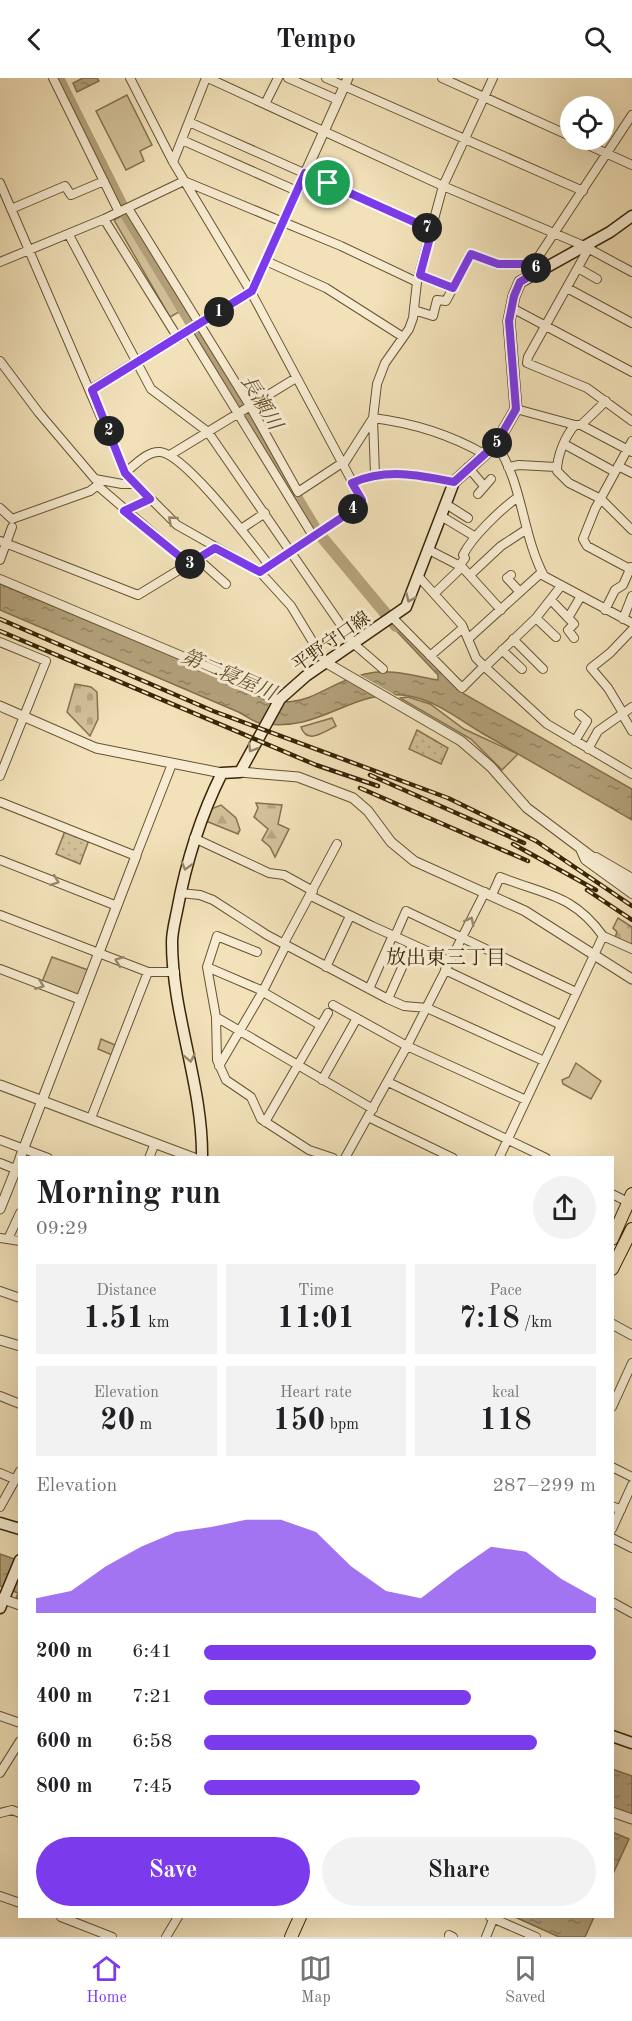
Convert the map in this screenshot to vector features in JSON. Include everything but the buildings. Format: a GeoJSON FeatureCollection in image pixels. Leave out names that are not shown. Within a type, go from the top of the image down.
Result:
{"type":"FeatureCollection","features":[{"type":"Feature","properties":{"kind":"highway"},"geometry":{"type":"LineString","coordinates":[[614,1235],[631,1202]]}},
{"type":"Feature","properties":{"kind":"highway"},"geometry":{"type":"LineString","coordinates":[[618,1248],[631,1202]]}},
{"type":"Feature","properties":{"kind":"highway"},"geometry":{"type":"LineString","coordinates":[[618,1248],[632,1229]]}},
{"type":"Feature","properties":{"kind":"highway"},"geometry":{"type":"LineString","coordinates":[[618,1248],[632,1234]]}},
{"type":"Feature","properties":{"kind":"highway"},"geometry":{"type":"LineString","coordinates":[[291,1937],[300,1918]]}},
{"type":"Feature","properties":{"kind":"highway"},"geometry":{"type":"LineString","coordinates":[[300,1937],[309,1918]]}},
{"type":"Feature","properties":{"kind":"main road"},"geometry":{"type":"LineString","coordinates":[[516,409],[509,330],[512,308],[520,282],[536,268],[588,245],[632,217]]}},
{"type":"Feature","properties":{"kind":"main road","name":"平野守口線"},"geometry":{"type":"LineString","coordinates":[[240,772],[280,700],[325,662],[391,620],[406,607],[454,482],[496,444],[516,409]]}},
{"type":"Feature","properties":{"kind":"main road"},"geometry":{"type":"LineString","coordinates":[[202,1156],[200,1115],[175,972],[172,935],[194,838],[222,773],[240,772]]}},
{"type":"Feature","properties":{"kind":"main road"},"geometry":{"type":"LineString","coordinates":[[0,1523],[18,1528]]}},
{"type":"Feature","properties":{"kind":"main road"},"geometry":{"type":"LineString","coordinates":[[2,1600],[18,1564]]}},
{"type":"Feature","properties":{"kind":"main road"},"geometry":{"type":"LineString","coordinates":[[614,1737],[632,1743]]}},
{"type":"Feature","properties":{"kind":"street"},"geometry":{"type":"LineString","coordinates":[[53,78],[119,212]]}},
{"type":"Feature","properties":{"kind":"street"},"geometry":{"type":"LineString","coordinates":[[130,78],[173,162],[251,292],[362,500],[350,512],[260,572]]}},
{"type":"Feature","properties":{"kind":"street"},"geometry":{"type":"LineString","coordinates":[[173,162],[207,78],[443,186],[588,245],[632,272]]}},
{"type":"Feature","properties":{"kind":"street"},"geometry":{"type":"LineString","coordinates":[[265,104],[278,78]]}},
{"type":"Feature","properties":{"kind":"street"},"geometry":{"type":"LineString","coordinates":[[288,78],[338,100]]}},
{"type":"Feature","properties":{"kind":"street"},"geometry":{"type":"LineString","coordinates":[[326,78],[346,83],[583,191]]}},
{"type":"Feature","properties":{"kind":"street"},"geometry":{"type":"LineString","coordinates":[[442,78],[560,132]]}},
{"type":"Feature","properties":{"kind":"street"},"geometry":{"type":"LineString","coordinates":[[375,475],[373,418],[377,384],[385,363],[403,337],[414,310],[418,278],[443,186],[493,78]]}},
{"type":"Feature","properties":{"kind":"street"},"geometry":{"type":"LineString","coordinates":[[92,390],[251,292],[346,83]]}},
{"type":"Feature","properties":{"kind":"street"},"geometry":{"type":"LineString","coordinates":[[414,310],[433,316],[437,300],[446,301],[471,254],[498,264],[536,268],[555,233],[632,115]]}},
{"type":"Feature","properties":{"kind":"street"},"geometry":{"type":"LineString","coordinates":[[189,122],[432,230]]}},
{"type":"Feature","properties":{"kind":"street"},"geometry":{"type":"LineString","coordinates":[[182,140],[297,191]]}},
{"type":"Feature","properties":{"kind":"street"},"geometry":{"type":"LineString","coordinates":[[599,150],[632,165]]}},
{"type":"Feature","properties":{"kind":"street"},"geometry":{"type":"LineString","coordinates":[[11,209],[65,186],[71,195],[104,181]]}},
{"type":"Feature","properties":{"kind":"street"},"geometry":{"type":"LineString","coordinates":[[0,262],[104,219],[184,181],[418,278],[453,288]]}},
{"type":"Feature","properties":{"kind":"street"},"geometry":{"type":"LineString","coordinates":[[0,183],[92,390],[125,473],[177,525],[260,572],[291,606],[325,662],[471,749],[527,808],[581,851],[632,887]]}},
{"type":"Feature","properties":{"kind":"street"},"geometry":{"type":"LineString","coordinates":[[128,208],[250,406],[298,492],[343,464],[373,418]]}},
{"type":"Feature","properties":{"kind":"street"},"geometry":{"type":"LineString","coordinates":[[104,219],[178,338]]}},
{"type":"Feature","properties":{"kind":"street"},"geometry":{"type":"LineString","coordinates":[[69,234],[151,389],[208,432],[292,550],[354,644],[383,669]]}},
{"type":"Feature","properties":{"kind":"street"},"geometry":{"type":"LineString","coordinates":[[588,245],[578,268],[528,357],[528,363],[561,375],[606,400],[632,421]]}},
{"type":"Feature","properties":{"kind":"street"},"geometry":{"type":"LineString","coordinates":[[266,261],[326,288],[403,337]]}},
{"type":"Feature","properties":{"kind":"street"},"geometry":{"type":"LineString","coordinates":[[578,268],[597,279]]}},
{"type":"Feature","properties":{"kind":"street"},"geometry":{"type":"LineString","coordinates":[[567,288],[632,323]]}},
{"type":"Feature","properties":{"kind":"street"},"geometry":{"type":"LineString","coordinates":[[512,308],[632,372]]}},
{"type":"Feature","properties":{"kind":"street"},"geometry":{"type":"LineString","coordinates":[[188,332],[237,414],[317,534]]}},
{"type":"Feature","properties":{"kind":"street"},"geometry":{"type":"LineString","coordinates":[[0,361],[69,451],[124,511],[189,564]]}},
{"type":"Feature","properties":{"kind":"street"},"geometry":{"type":"LineString","coordinates":[[171,455],[296,378]]}},
{"type":"Feature","properties":{"kind":"street"},"geometry":{"type":"LineString","coordinates":[[606,400],[578,425],[564,444],[556,467],[561,477],[568,483],[600,499],[632,530]]}},
{"type":"Feature","properties":{"kind":"street"},"geometry":{"type":"LineString","coordinates":[[516,409],[578,425],[629,451]]}},
{"type":"Feature","properties":{"kind":"street"},"geometry":{"type":"LineString","coordinates":[[373,418],[405,422],[442,433],[484,454]]}},
{"type":"Feature","properties":{"kind":"street"},"geometry":{"type":"LineString","coordinates":[[605,610],[615,590],[623,585],[631,570],[590,548],[583,541],[600,499],[629,451],[632,441]]}},
{"type":"Feature","properties":{"kind":"street"},"geometry":{"type":"LineString","coordinates":[[496,444],[508,468],[536,562],[542,572],[549,580],[632,623]]}},
{"type":"Feature","properties":{"kind":"street"},"geometry":{"type":"LineString","coordinates":[[564,444],[617,469],[632,473]]}},
{"type":"Feature","properties":{"kind":"street"},"geometry":{"type":"LineString","coordinates":[[125,473],[149,453],[160,452],[171,455],[205,488],[269,565]]}},
{"type":"Feature","properties":{"kind":"street"},"geometry":{"type":"LineString","coordinates":[[508,468],[519,465],[556,467]]}},
{"type":"Feature","properties":{"kind":"street"},"geometry":{"type":"LineString","coordinates":[[468,467],[484,486]]}},
{"type":"Feature","properties":{"kind":"street"},"geometry":{"type":"LineString","coordinates":[[352,483],[375,475],[420,476],[454,482]]}},
{"type":"Feature","properties":{"kind":"street"},"geometry":{"type":"LineString","coordinates":[[478,494],[491,479]]}},
{"type":"Feature","properties":{"kind":"street"},"geometry":{"type":"LineString","coordinates":[[0,560],[3,542],[11,524],[99,483],[136,484]]}},
{"type":"Feature","properties":{"kind":"street"},"geometry":{"type":"LineString","coordinates":[[435,593],[461,567],[465,558],[463,555],[466,546],[474,536],[483,531],[506,506],[518,497]]}},
{"type":"Feature","properties":{"kind":"street"},"geometry":{"type":"LineString","coordinates":[[124,511],[150,499]]}},
{"type":"Feature","properties":{"kind":"street"},"geometry":{"type":"LineString","coordinates":[[446,504],[468,518]]}},
{"type":"Feature","properties":{"kind":"street"},"geometry":{"type":"LineString","coordinates":[[0,508],[11,524]]}},
{"type":"Feature","properties":{"kind":"street"},"geometry":{"type":"LineString","coordinates":[[241,530],[266,513]]}},
{"type":"Feature","properties":{"kind":"street"},"geometry":{"type":"LineString","coordinates":[[441,516],[474,536]]}},
{"type":"Feature","properties":{"kind":"street"},"geometry":{"type":"LineString","coordinates":[[470,575],[501,546],[527,529]]}},
{"type":"Feature","properties":{"kind":"street"},"geometry":{"type":"LineString","coordinates":[[3,542],[138,595],[215,548]]}},
{"type":"Feature","properties":{"kind":"street"},"geometry":{"type":"LineString","coordinates":[[429,550],[461,567],[501,610]]}},
{"type":"Feature","properties":{"kind":"street"},"geometry":{"type":"LineString","coordinates":[[198,559],[226,584]]}},
{"type":"Feature","properties":{"kind":"street"},"geometry":{"type":"LineString","coordinates":[[468,639],[542,572]]}},
{"type":"Feature","properties":{"kind":"street"},"geometry":{"type":"LineString","coordinates":[[419,577],[464,628],[476,658],[484,666],[547,724],[632,774]]}},
{"type":"Feature","properties":{"kind":"street"},"geometry":{"type":"LineString","coordinates":[[507,578],[520,592]]}},
{"type":"Feature","properties":{"kind":"street"},"geometry":{"type":"LineString","coordinates":[[0,579],[246,683],[272,699],[280,700]]}},
{"type":"Feature","properties":{"kind":"street"},"geometry":{"type":"LineString","coordinates":[[391,620],[418,651],[430,656],[462,688],[536,618],[561,586]]}},
{"type":"Feature","properties":{"kind":"street"},"geometry":{"type":"LineString","coordinates":[[568,618],[581,596]]}},
{"type":"Feature","properties":{"kind":"street"},"geometry":{"type":"LineString","coordinates":[[623,619],[632,596]]}},
{"type":"Feature","properties":{"kind":"street"},"geometry":{"type":"LineString","coordinates":[[551,600],[574,624],[568,630],[574,638]]}},
{"type":"Feature","properties":{"kind":"street"},"geometry":{"type":"LineString","coordinates":[[536,618],[556,637]]}},
{"type":"Feature","properties":{"kind":"street"},"geometry":{"type":"LineString","coordinates":[[430,656],[464,628]]}},
{"type":"Feature","properties":{"kind":"street"},"geometry":{"type":"LineString","coordinates":[[632,630],[620,644],[591,668],[608,688],[632,731]]}},
{"type":"Feature","properties":{"kind":"street"},"geometry":{"type":"LineString","coordinates":[[513,639],[543,669]]}},
{"type":"Feature","properties":{"kind":"street"},"geometry":{"type":"LineString","coordinates":[[0,642],[46,661],[0,776]]}},
{"type":"Feature","properties":{"kind":"street"},"geometry":{"type":"LineString","coordinates":[[502,650],[522,669]]}},
{"type":"Feature","properties":{"kind":"street"},"geometry":{"type":"LineString","coordinates":[[0,706],[96,748],[222,773]]}},
{"type":"Feature","properties":{"kind":"street"},"geometry":{"type":"LineString","coordinates":[[588,749],[598,731],[632,707]]}},
{"type":"Feature","properties":{"kind":"street"},"geometry":{"type":"LineString","coordinates":[[575,741],[587,721],[579,714]]}},
{"type":"Feature","properties":{"kind":"street"},"geometry":{"type":"LineString","coordinates":[[0,1140],[21,1155],[172,764]]}},
{"type":"Feature","properties":{"kind":"street"},"geometry":{"type":"LineString","coordinates":[[240,772],[298,777],[339,791],[368,811],[391,842],[414,861],[525,911],[632,979]]}},
{"type":"Feature","properties":{"kind":"street"},"geometry":{"type":"LineString","coordinates":[[0,802],[136,856]]}},
{"type":"Feature","properties":{"kind":"street"},"geometry":{"type":"LineString","coordinates":[[194,838],[269,873],[284,875],[350,916],[449,961]]}},
{"type":"Feature","properties":{"kind":"street"},"geometry":{"type":"LineString","coordinates":[[219,1066],[263,992],[337,844]]}},
{"type":"Feature","properties":{"kind":"street"},"geometry":{"type":"LineString","coordinates":[[581,851],[617,868],[632,878]]}},
{"type":"Feature","properties":{"kind":"street"},"geometry":{"type":"LineString","coordinates":[[581,851],[585,860],[632,894]]}},
{"type":"Feature","properties":{"kind":"street"},"geometry":{"type":"LineString","coordinates":[[0,860],[117,906]]}},
{"type":"Feature","properties":{"kind":"street"},"geometry":{"type":"LineString","coordinates":[[346,1156],[407,1046],[449,961],[500,877],[554,895],[586,914],[603,936],[632,949]]}},
{"type":"Feature","properties":{"kind":"street"},"geometry":{"type":"LineString","coordinates":[[180,893],[200,895],[213,900],[285,944],[388,999],[404,1006],[427,1008],[544,1061]]}},
{"type":"Feature","properties":{"kind":"street"},"geometry":{"type":"LineString","coordinates":[[369,989],[406,911],[576,992]]}},
{"type":"Feature","properties":{"kind":"street"},"geometry":{"type":"LineString","coordinates":[[0,915],[148,972],[175,972]]}},
{"type":"Feature","properties":{"kind":"street"},"geometry":{"type":"LineString","coordinates":[[326,967],[350,916]]}},
{"type":"Feature","properties":{"kind":"street"},"geometry":{"type":"LineString","coordinates":[[257,952],[217,936],[207,967],[216,1017],[219,1066],[226,1080],[251,1097],[261,1119],[309,1150],[327,1156]]}},
{"type":"Feature","properties":{"kind":"street"},"geometry":{"type":"LineString","coordinates":[[500,1156],[603,936]]}},
{"type":"Feature","properties":{"kind":"street"},"geometry":{"type":"LineString","coordinates":[[388,999],[412,945]]}},
{"type":"Feature","properties":{"kind":"street"},"geometry":{"type":"LineString","coordinates":[[207,967],[263,992],[320,1025]]}},
{"type":"Feature","properties":{"kind":"street"},"geometry":{"type":"LineString","coordinates":[[0,969],[81,1000]]}},
{"type":"Feature","properties":{"kind":"street"},"geometry":{"type":"LineString","coordinates":[[445,970],[561,1025]]}},
{"type":"Feature","properties":{"kind":"street"},"geometry":{"type":"LineString","coordinates":[[91,1118],[148,972]]}},
{"type":"Feature","properties":{"kind":"street"},"geometry":{"type":"LineString","coordinates":[[333,1005],[407,1046],[526,1100]]}},
{"type":"Feature","properties":{"kind":"street"},"geometry":{"type":"LineString","coordinates":[[265,1122],[328,1014]]}},
{"type":"Feature","properties":{"kind":"street"},"geometry":{"type":"LineString","coordinates":[[216,1017],[373,1109]]}},
{"type":"Feature","properties":{"kind":"street"},"geometry":{"type":"LineString","coordinates":[[322,1080],[357,1018]]}},
{"type":"Feature","properties":{"kind":"street"},"geometry":{"type":"LineString","coordinates":[[388,1082],[509,1138],[542,1156]]}},
{"type":"Feature","properties":{"kind":"street"},"geometry":{"type":"LineString","coordinates":[[0,1085],[189,1156]]}},
{"type":"Feature","properties":{"kind":"street"},"geometry":{"type":"LineString","coordinates":[[368,1118],[449,1156]]}},
{"type":"Feature","properties":{"kind":"street"},"geometry":{"type":"LineString","coordinates":[[150,1156],[155,1143]]}},
{"type":"Feature","properties":{"kind":"street"},"geometry":{"type":"LineString","coordinates":[[0,1209],[3,1190],[18,1162]]}},
{"type":"Feature","properties":{"kind":"street"},"geometry":{"type":"LineString","coordinates":[[0,1163],[15,1169]]}},
{"type":"Feature","properties":{"kind":"street"},"geometry":{"type":"LineString","coordinates":[[614,1195],[631,1202]]}},
{"type":"Feature","properties":{"kind":"street"},"geometry":{"type":"LineString","coordinates":[[4,1239],[18,1216]]}},
{"type":"Feature","properties":{"kind":"street"},"geometry":{"type":"LineString","coordinates":[[0,1291],[18,1297]]}},
{"type":"Feature","properties":{"kind":"street"},"geometry":{"type":"LineString","coordinates":[[614,1325],[632,1335]]}},
{"type":"Feature","properties":{"kind":"street"},"geometry":{"type":"LineString","coordinates":[[0,1340],[18,1345]]}},
{"type":"Feature","properties":{"kind":"street"},"geometry":{"type":"LineString","coordinates":[[614,1403],[632,1364]]}},
{"type":"Feature","properties":{"kind":"street"},"geometry":{"type":"LineString","coordinates":[[0,1396],[18,1403]]}},
{"type":"Feature","properties":{"kind":"street"},"geometry":{"type":"LineString","coordinates":[[614,1468],[632,1477]]}},
{"type":"Feature","properties":{"kind":"street"},"geometry":{"type":"LineString","coordinates":[[0,1473],[14,1479]]}},
{"type":"Feature","properties":{"kind":"street"},"geometry":{"type":"LineString","coordinates":[[0,1507],[18,1474]]}},
{"type":"Feature","properties":{"kind":"street"},"geometry":{"type":"LineString","coordinates":[[614,1525],[632,1485]]}},
{"type":"Feature","properties":{"kind":"street"},"geometry":{"type":"LineString","coordinates":[[614,1507],[621,1510]]}},
{"type":"Feature","properties":{"kind":"street"},"geometry":{"type":"LineString","coordinates":[[614,1539],[632,1548]]}},
{"type":"Feature","properties":{"kind":"street"},"geometry":{"type":"LineString","coordinates":[[2,1600],[18,1604]]}},
{"type":"Feature","properties":{"kind":"street"},"geometry":{"type":"LineString","coordinates":[[614,1603],[632,1613]]}},
{"type":"Feature","properties":{"kind":"street"},"geometry":{"type":"LineString","coordinates":[[0,1716],[18,1722]]}},
{"type":"Feature","properties":{"kind":"street"},"geometry":{"type":"LineString","coordinates":[[0,1773],[18,1744]]}},
{"type":"Feature","properties":{"kind":"street"},"geometry":{"type":"LineString","coordinates":[[0,1813],[12,1810],[18,1812]]}},
{"type":"Feature","properties":{"kind":"street"},"geometry":{"type":"LineString","coordinates":[[614,1813],[632,1819]]}},
{"type":"Feature","properties":{"kind":"street"},"geometry":{"type":"LineString","coordinates":[[0,1896],[18,1902]]}},
{"type":"Feature","properties":{"kind":"street"},"geometry":{"type":"LineString","coordinates":[[64,1918],[112,1937]]}},
{"type":"Feature","properties":{"kind":"street"},"geometry":{"type":"LineString","coordinates":[[166,1937],[176,1918]]}},
{"type":"Feature","properties":{"kind":"street"},"geometry":{"type":"LineString","coordinates":[[486,1937],[493,1918],[536,1937]]}},
{"type":"Feature","properties":{"kind":"green space"},"geometry":{"type":"Polygon","coordinates":[[[127,95],[152,145],[140,151],[144,161],[126,170],[96,111],[127,95]]]}},
{"type":"Feature","properties":{"kind":"green space"},"geometry":{"type":"Polygon","coordinates":[[[123,215],[179,312],[170,317],[114,220],[123,215]]]}},
{"type":"Feature","properties":{"kind":"green space"},"geometry":{"type":"Polygon","coordinates":[[[75,684],[91,687],[97,692],[98,719],[90,736],[67,712],[75,684]]]}},
{"type":"Feature","properties":{"kind":"green space"},"geometry":{"type":"Polygon","coordinates":[[[408,697],[430,704],[464,729],[518,754],[502,770],[471,739],[400,698],[408,697]]]}},
{"type":"Feature","properties":{"kind":"green space"},"geometry":{"type":"Polygon","coordinates":[[[332,718],[336,726],[316,736],[307,735],[301,727],[332,718]]]}},
{"type":"Feature","properties":{"kind":"green space"},"geometry":{"type":"Polygon","coordinates":[[[417,730],[448,748],[441,764],[409,749],[417,730]]]}},
{"type":"Feature","properties":{"kind":"green space"},"geometry":{"type":"Polygon","coordinates":[[[256,803],[282,805],[278,824],[289,829],[275,857],[270,847],[262,840],[268,829],[254,817],[258,808],[256,803]]]}},
{"type":"Feature","properties":{"kind":"green space"},"geometry":{"type":"Polygon","coordinates":[[[221,805],[236,818],[240,830],[238,834],[206,821],[211,809],[221,805]]]}},
{"type":"Feature","properties":{"kind":"green space"},"geometry":{"type":"Polygon","coordinates":[[[65,831],[89,840],[80,864],[56,854],[65,831]]]}},
{"type":"Feature","properties":{"kind":"green space"},"geometry":{"type":"Polygon","coordinates":[[[618,918],[632,927],[632,946],[614,940],[617,932],[613,928],[618,918]]]}},
{"type":"Feature","properties":{"kind":"green space"},"geometry":{"type":"Polygon","coordinates":[[[52,957],[88,970],[78,996],[42,982],[52,957]]]}},
{"type":"Feature","properties":{"kind":"green space"},"geometry":{"type":"Polygon","coordinates":[[[101,1039],[115,1045],[112,1055],[98,1049],[101,1039]]]}},
{"type":"Feature","properties":{"kind":"green space"},"geometry":{"type":"Polygon","coordinates":[[[576,1063],[601,1081],[591,1099],[563,1084],[562,1080],[569,1077],[576,1063]]]}},
{"type":"Feature","properties":{"kind":"water"},"geometry":{"type":"Polygon","coordinates":[[[83,78],[97,78],[99,81],[77,92],[73,83],[83,78]]]}},
{"type":"Feature","properties":{"kind":"water"},"geometry":{"type":"Polygon","coordinates":[[[0,582],[243,685],[245,689],[265,698],[281,701],[308,698],[348,679],[375,672],[402,673],[438,680],[438,675],[389,623],[390,617],[464,694],[632,789],[632,820],[447,711],[419,698],[388,695],[353,703],[302,722],[282,725],[257,722],[0,610],[0,582]]]}},
{"type":"Feature","properties":{"kind":"water"},"geometry":{"type":"Polygon","coordinates":[[[0,1554],[14,1559],[18,1557],[18,1593],[0,1586],[0,1554]]]}},
{"type":"Feature","properties":{"kind":"water"},"geometry":{"type":"Polygon","coordinates":[[[614,1770],[632,1776],[632,1815],[614,1809],[614,1770]]]}},
{"type":"Feature","properties":{"kind":"water"},"geometry":{"type":"Polygon","coordinates":[[[614,1833],[629,1839],[614,1872],[614,1833]]]}},
{"type":"Feature","properties":{"kind":"water"},"geometry":{"type":"Polygon","coordinates":[[[517,1918],[594,1918],[585,1937],[559,1937],[517,1918]]]}},
{"type":"Feature","properties":{"kind":"pier"},"geometry":{"type":"Polygon","coordinates":[[[357,673],[400,698],[377,698],[342,678],[357,673]]]}},
{"type":"Feature","properties":{"kind":"waterway","name":"長瀬川"},"geometry":{"type":"LineString","coordinates":[[58,78],[127,216],[316,530],[396,626]]}},
{"type":"Feature","properties":{"kind":"railway"},"geometry":{"type":"LineString","coordinates":[[0,619],[213,711],[448,798],[536,841],[632,906]]}},
{"type":"Feature","properties":{"kind":"railway"},"geometry":{"type":"LineString","coordinates":[[0,631],[316,765],[378,786]]}},
{"type":"Feature","properties":{"kind":"railway"},"geometry":{"type":"LineString","coordinates":[[370,775],[524,843]]}},
{"type":"Feature","properties":{"kind":"railway"},"geometry":{"type":"LineString","coordinates":[[360,788],[528,861]]}},
{"type":"Feature","properties":{"kind":"railway"},"geometry":{"type":"LineString","coordinates":[[513,844],[596,890]]}},
{"type":"Feature","properties":{"kind":"railway"},"geometry":{"type":"LineString","coordinates":[[587,890],[632,920]]}},
{"type":"Feature","properties":{"kind":"district","name":"放出東三丁目"},"geometry":{"type":"Point","coordinates":[446,957]}},
{"type":"Feature","properties":{"kind":"route"},"geometry":{"type":"LineString","coordinates":[[305,173],[328,183],[432,230],[420,275],[453,288],[471,254],[498,264],[533,264],[538,271],[520,282],[514,296],[509,321],[516,380],[516,409],[496,444],[454,482],[396,474],[364,478],[352,483],[362,500],[350,512],[260,572],[215,548],[189,564],[124,511],[150,499],[125,473],[92,390],[252,291],[305,173]]}},
{"type":"Feature","properties":{"kind":"water label","name":"第二寝屋川"},"geometry":{"type":"Point","coordinates":[229,674]}}]}
